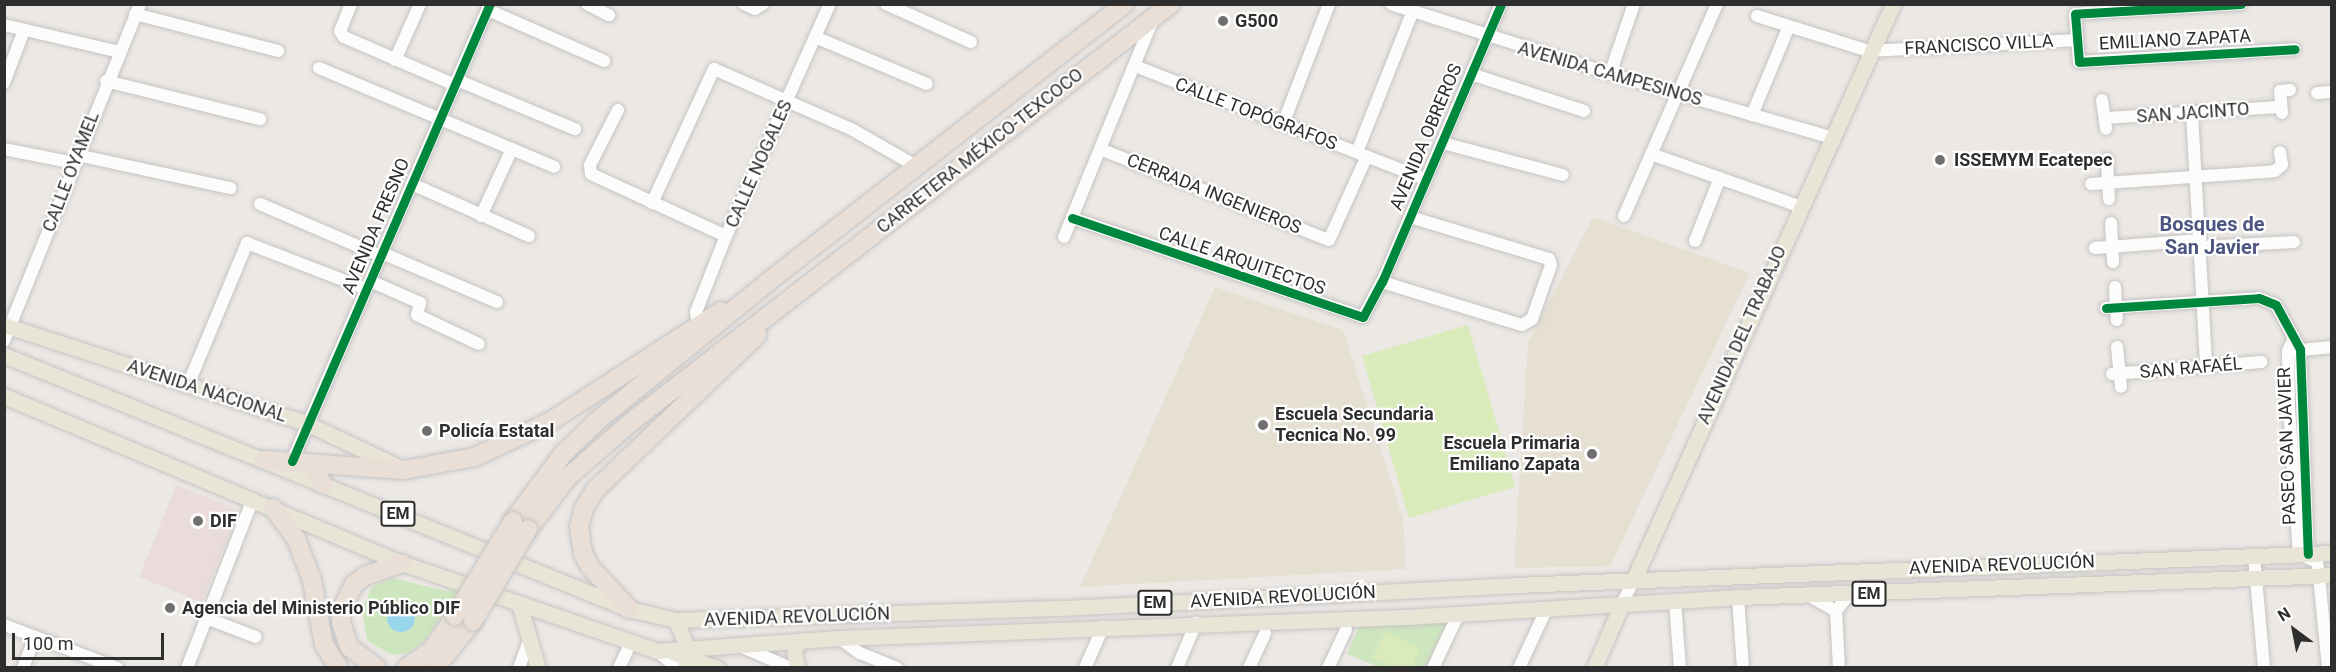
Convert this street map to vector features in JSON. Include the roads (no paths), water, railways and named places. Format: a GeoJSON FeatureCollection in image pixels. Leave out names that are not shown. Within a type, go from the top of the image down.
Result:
{"type":"FeatureCollection","features":[{"type":"Feature","properties":{"kind":"highway","name":"CARRETERA MÉXICO-TEXCOCO"},"geometry":{"type":"LineString","coordinates":[[769,281],[1125,4]]}},
{"type":"Feature","properties":{"kind":"highway","name":"CARRETERA MÉXICO-TEXCOCO"},"geometry":{"type":"LineString","coordinates":[[789,298],[1171,4]]}},
{"type":"Feature","properties":{"kind":"highway"},"geometry":{"type":"LineString","coordinates":[[264,460],[404,470],[475,457],[515,441],[769,281]]}},
{"type":"Feature","properties":{"kind":"highway"},"geometry":{"type":"LineString","coordinates":[[435,668],[563,454],[597,421],[769,281]]}},
{"type":"Feature","properties":{"kind":"highway"},"geometry":{"type":"LineString","coordinates":[[520,525],[568,477],[631,422],[789,298]]}},
{"type":"Feature","properties":{"kind":"highway"},"geometry":{"type":"LineString","coordinates":[[629,609],[590,567],[583,553],[579,527],[584,508],[596,489],[739,356],[789,298]]}},
{"type":"Feature","properties":{"kind":"highway"},"geometry":{"type":"LineString","coordinates":[[301,462],[323,484]]}},
{"type":"Feature","properties":{"kind":"highway"},"geometry":{"type":"LineString","coordinates":[[273,508],[296,539],[312,580],[324,645],[339,668]]}},
{"type":"Feature","properties":{"kind":"highway"},"geometry":{"type":"LineString","coordinates":[[377,668],[349,647],[341,623],[342,608],[350,590],[365,576],[402,563]]}},
{"type":"Feature","properties":{"kind":"highway"},"geometry":{"type":"LineString","coordinates":[[406,668],[432,650],[464,619]]}},
{"type":"Feature","properties":{"kind":"main road","name":"AVENIDA DEL TRABAJO"},"geometry":{"type":"LineString","coordinates":[[1633,581],[1830,137],[1893,4]]}},
{"type":"Feature","properties":{"kind":"main road","name":"AVENIDA NACIONAL"},"geometry":{"type":"LineString","coordinates":[[7,326],[308,424],[404,470]]}},
{"type":"Feature","properties":{"kind":"main road","name":"EM"},"geometry":{"type":"LineString","coordinates":[[4,355],[264,460]]}},
{"type":"Feature","properties":{"kind":"main road","name":"EM"},"geometry":{"type":"LineString","coordinates":[[4,396],[402,563],[630,644],[661,651],[684,660]]}},
{"type":"Feature","properties":{"kind":"main road","name":"AVENIDA REVOLUCIÓN"},"geometry":{"type":"LineString","coordinates":[[264,460],[629,609],[676,620],[1063,608],[1633,581],[2254,556],[2318,561]]}},
{"type":"Feature","properties":{"kind":"main road","name":"AVENIDA REVOLUCIÓN"},"geometry":{"type":"LineString","coordinates":[[684,660],[736,644],[839,638],[1458,615],[1738,597],[2256,579],[2318,561]]}},
{"type":"Feature","properties":{"kind":"main road"},"geometry":{"type":"LineString","coordinates":[[519,604],[538,668]]}},
{"type":"Feature","properties":{"kind":"main road","name":"AVENIDA DEL TRABAJO"},"geometry":{"type":"LineString","coordinates":[[1594,668],[1621,606]]}},
{"type":"Feature","properties":{"kind":"main road"},"geometry":{"type":"LineString","coordinates":[[676,620],[684,660],[717,668]]}},
{"type":"Feature","properties":{"kind":"main road"},"geometry":{"type":"LineString","coordinates":[[796,668],[794,649],[801,640]]}},
{"type":"Feature","properties":{"kind":"street"},"geometry":{"type":"LineString","coordinates":[[351,4],[339,31],[344,38],[575,129]]}},
{"type":"Feature","properties":{"kind":"street"},"geometry":{"type":"LineString","coordinates":[[395,60],[420,4]]}},
{"type":"Feature","properties":{"kind":"street"},"geometry":{"type":"LineString","coordinates":[[587,4],[609,15]]}},
{"type":"Feature","properties":{"kind":"street"},"geometry":{"type":"LineString","coordinates":[[744,4],[755,9],[763,4]]}},
{"type":"Feature","properties":{"kind":"street","name":"CALLE NOGALES"},"geometry":{"type":"LineString","coordinates":[[698,325],[696,312],[726,236],[830,4]]}},
{"type":"Feature","properties":{"kind":"street"},"geometry":{"type":"LineString","coordinates":[[886,4],[970,42]]}},
{"type":"Feature","properties":{"kind":"street"},"geometry":{"type":"LineString","coordinates":[[1283,124],[1329,4]]}},
{"type":"Feature","properties":{"kind":"street","name":"AVENIDA CAMPESINOS"},"geometry":{"type":"LineString","coordinates":[[1391,4],[1488,38],[1678,95],[1830,137]]}},
{"type":"Feature","properties":{"kind":"street","name":"AVENIDA OBREROS"},"geometry":{"type":"LineString","coordinates":[[1382,282],[1501,4]]}},
{"type":"Feature","properties":{"kind":"street"},"geometry":{"type":"LineString","coordinates":[[1610,74],[1634,4]]}},
{"type":"Feature","properties":{"kind":"street"},"geometry":{"type":"LineString","coordinates":[[1624,216],[1717,4]]}},
{"type":"Feature","properties":{"kind":"street","name":"FRANCISCO VILLA"},"geometry":{"type":"LineString","coordinates":[[1869,51],[2077,40],[2075,14],[2241,4]]}},
{"type":"Feature","properties":{"kind":"street"},"geometry":{"type":"LineString","coordinates":[[489,7],[604,61]]}},
{"type":"Feature","properties":{"kind":"street","name":"AVENIDA FRESNO"},"geometry":{"type":"LineString","coordinates":[[301,462],[308,424],[489,7]]}},
{"type":"Feature","properties":{"kind":"street"},"geometry":{"type":"LineString","coordinates":[[1362,154],[1408,9]]}},
{"type":"Feature","properties":{"kind":"street"},"geometry":{"type":"LineString","coordinates":[[137,10],[278,51]]}},
{"type":"Feature","properties":{"kind":"street","name":"CALLE OYAMEL"},"geometry":{"type":"LineString","coordinates":[[4,341],[7,326],[137,10]]}},
{"type":"Feature","properties":{"kind":"street"},"geometry":{"type":"LineString","coordinates":[[1757,15],[1869,51]]}},
{"type":"Feature","properties":{"kind":"street"},"geometry":{"type":"LineString","coordinates":[[1064,237],[1153,19]]}},
{"type":"Feature","properties":{"kind":"street"},"geometry":{"type":"LineString","coordinates":[[4,25],[120,52]]}},
{"type":"Feature","properties":{"kind":"street"},"geometry":{"type":"LineString","coordinates":[[1752,115],[1789,26]]}},
{"type":"Feature","properties":{"kind":"street"},"geometry":{"type":"LineString","coordinates":[[4,83],[24,30]]}},
{"type":"Feature","properties":{"kind":"street"},"geometry":{"type":"LineString","coordinates":[[815,37],[927,84]]}},
{"type":"Feature","properties":{"kind":"street","name":"EMILIANO ZAPATA"},"geometry":{"type":"LineString","coordinates":[[2077,40],[2079,62],[2295,49]]}},
{"type":"Feature","properties":{"kind":"street","name":"CALLE TOPÓGRAFOS"},"geometry":{"type":"LineString","coordinates":[[1135,66],[1425,179]]}},
{"type":"Feature","properties":{"kind":"street"},"geometry":{"type":"LineString","coordinates":[[320,68],[441,117],[554,167]]}},
{"type":"Feature","properties":{"kind":"street"},"geometry":{"type":"LineString","coordinates":[[652,203],[714,69],[853,130],[916,166]]}},
{"type":"Feature","properties":{"kind":"street"},"geometry":{"type":"LineString","coordinates":[[1471,74],[1584,111]]}},
{"type":"Feature","properties":{"kind":"street"},"geometry":{"type":"LineString","coordinates":[[106,81],[260,119]]}},
{"type":"Feature","properties":{"kind":"street","name":"SAN JACINTO"},"geometry":{"type":"LineString","coordinates":[[2102,100],[2105,124],[2192,113],[2281,110],[2280,91],[2290,90]]}},
{"type":"Feature","properties":{"kind":"street"},"geometry":{"type":"LineString","coordinates":[[2317,93],[2331,92]]}},
{"type":"Feature","properties":{"kind":"street"},"geometry":{"type":"LineString","coordinates":[[618,110],[590,165],[591,174],[726,236]]}},
{"type":"Feature","properties":{"kind":"street"},"geometry":{"type":"LineString","coordinates":[[2192,113],[2201,243],[2206,366]]}},
{"type":"Feature","properties":{"kind":"street"},"geometry":{"type":"LineString","coordinates":[[1443,143],[1563,175]]}},
{"type":"Feature","properties":{"kind":"street","name":"CERRADA INGENIEROS"},"geometry":{"type":"LineString","coordinates":[[1100,148],[1329,240],[1362,154]]}},
{"type":"Feature","properties":{"kind":"street"},"geometry":{"type":"LineString","coordinates":[[4,149],[76,159],[230,188]]}},
{"type":"Feature","properties":{"kind":"street"},"geometry":{"type":"LineString","coordinates":[[482,216],[512,149]]}},
{"type":"Feature","properties":{"kind":"street"},"geometry":{"type":"LineString","coordinates":[[2091,184],[2275,171],[2282,165],[2280,152]]}},
{"type":"Feature","properties":{"kind":"street"},"geometry":{"type":"LineString","coordinates":[[1651,154],[1799,206]]}},
{"type":"Feature","properties":{"kind":"street"},"geometry":{"type":"LineString","coordinates":[[2107,159],[2109,199]]}},
{"type":"Feature","properties":{"kind":"street"},"geometry":{"type":"LineString","coordinates":[[1695,241],[1720,178]]}},
{"type":"Feature","properties":{"kind":"street"},"geometry":{"type":"LineString","coordinates":[[412,184],[529,236]]}},
{"type":"Feature","properties":{"kind":"street"},"geometry":{"type":"LineString","coordinates":[[260,204],[497,302]]}},
{"type":"Feature","properties":{"kind":"street"},"geometry":{"type":"LineString","coordinates":[[1382,282],[1522,325],[1532,319],[1551,265],[1549,259],[1410,217]]}},
{"type":"Feature","properties":{"kind":"street","name":"CALLE ARQUITECTOS"},"geometry":{"type":"LineString","coordinates":[[1072,219],[1356,318],[1368,312],[1382,282]]}},
{"type":"Feature","properties":{"kind":"street"},"geometry":{"type":"LineString","coordinates":[[2111,223],[2113,262]]}},
{"type":"Feature","properties":{"kind":"street"},"geometry":{"type":"LineString","coordinates":[[2095,248],[2201,243],[2294,242]]}},
{"type":"Feature","properties":{"kind":"street"},"geometry":{"type":"LineString","coordinates":[[188,384],[247,243],[420,303],[417,315],[478,344]]}},
{"type":"Feature","properties":{"kind":"street","name":"PASEO SAN JAVIER"},"geometry":{"type":"LineString","coordinates":[[2115,287],[2113,312],[2259,298],[2284,315],[2294,346],[2296,421],[2318,561],[2328,668]]}},
{"type":"Feature","properties":{"kind":"street","name":"PASEO SAN JAVIER"},"geometry":{"type":"LineString","coordinates":[[2294,346],[2331,347]]}},
{"type":"Feature","properties":{"kind":"street","name":"SAN RAFAÉL"},"geometry":{"type":"LineString","coordinates":[[2117,347],[2116,374],[2121,387]]}},
{"type":"Feature","properties":{"kind":"street","name":"SAN RAFAÉL"},"geometry":{"type":"LineString","coordinates":[[2116,374],[2262,362]]}},
{"type":"Feature","properties":{"kind":"street"},"geometry":{"type":"LineString","coordinates":[[187,668],[253,500]]}},
{"type":"Feature","properties":{"kind":"street"},"geometry":{"type":"LineString","coordinates":[[2254,556],[2264,668]]}},
{"type":"Feature","properties":{"kind":"street","name":"AVENIDA DEL TRABAJO"},"geometry":{"type":"LineString","coordinates":[[1621,606],[1633,581]]}},
{"type":"Feature","properties":{"kind":"street"},"geometry":{"type":"LineString","coordinates":[[1839,668],[1836,611],[1846,598],[1855,594]]}},
{"type":"Feature","properties":{"kind":"street"},"geometry":{"type":"LineString","coordinates":[[1810,596],[1836,611]]}},
{"type":"Feature","properties":{"kind":"street"},"geometry":{"type":"LineString","coordinates":[[1738,597],[1743,668]]}},
{"type":"Feature","properties":{"kind":"street"},"geometry":{"type":"LineString","coordinates":[[1676,602],[1680,668]]}},
{"type":"Feature","properties":{"kind":"street"},"geometry":{"type":"LineString","coordinates":[[1519,668],[1546,610]]}},
{"type":"Feature","properties":{"kind":"street"},"geometry":{"type":"LineString","coordinates":[[1433,668],[1458,615]]}},
{"type":"Feature","properties":{"kind":"street"},"geometry":{"type":"LineString","coordinates":[[206,618],[256,637]]}},
{"type":"Feature","properties":{"kind":"street"},"geometry":{"type":"LineString","coordinates":[[1178,668],[1196,623]]}},
{"type":"Feature","properties":{"kind":"street"},"geometry":{"type":"LineString","coordinates":[[4,625],[117,668]]}},
{"type":"Feature","properties":{"kind":"street"},"geometry":{"type":"LineString","coordinates":[[1085,668],[1103,627]]}},
{"type":"Feature","properties":{"kind":"street"},"geometry":{"type":"LineString","coordinates":[[1328,668],[1346,630]]}},
{"type":"Feature","properties":{"kind":"street"},"geometry":{"type":"LineString","coordinates":[[1250,668],[1266,633]]}},
{"type":"Feature","properties":{"kind":"street"},"geometry":{"type":"LineString","coordinates":[[519,668],[530,636]]}},
{"type":"Feature","properties":{"kind":"street"},"geometry":{"type":"LineString","coordinates":[[23,668],[35,637]]}},
{"type":"Feature","properties":{"kind":"street"},"geometry":{"type":"LineString","coordinates":[[839,638],[860,653],[897,668]]}},
{"type":"Feature","properties":{"kind":"street"},"geometry":{"type":"LineString","coordinates":[[619,668],[630,644]]}},
{"type":"Feature","properties":{"kind":"street"},"geometry":{"type":"LineString","coordinates":[[736,644],[791,668]]}},
{"type":"Feature","properties":{"kind":"water"},"geometry":{"type":"Polygon","coordinates":[[[401,604],[411,608],[415,618],[411,628],[401,632],[391,628],[387,618],[391,608],[401,604]]]}},
{"type":"Feature","properties":{"kind":"place","name":"G500"},"geometry":{"type":"Point","coordinates":[1223,21]}},
{"type":"Feature","properties":{"kind":"place","name":"ISSEMYM Ecatepec"},"geometry":{"type":"Point","coordinates":[1940,160]}},
{"type":"Feature","properties":{"kind":"place","name":"Escuela Secundaria Tecnica No. 99"},"geometry":{"type":"Point","coordinates":[1263,425]}},
{"type":"Feature","properties":{"kind":"place","name":"Policía Estatal"},"geometry":{"type":"Point","coordinates":[427,431]}},
{"type":"Feature","properties":{"kind":"place","name":"Escuela Primaria Emiliano Zapata"},"geometry":{"type":"Point","coordinates":[1592,454]}},
{"type":"Feature","properties":{"kind":"place","name":"DIF"},"geometry":{"type":"Point","coordinates":[198,521]}},
{"type":"Feature","properties":{"kind":"place","name":"Agencia del Ministerio Público DIF"},"geometry":{"type":"Point","coordinates":[170,608]}},
{"type":"Feature","properties":{"kind":"district","name":"Bosques de San Javier"},"geometry":{"type":"Point","coordinates":[2212,236]}}]}
